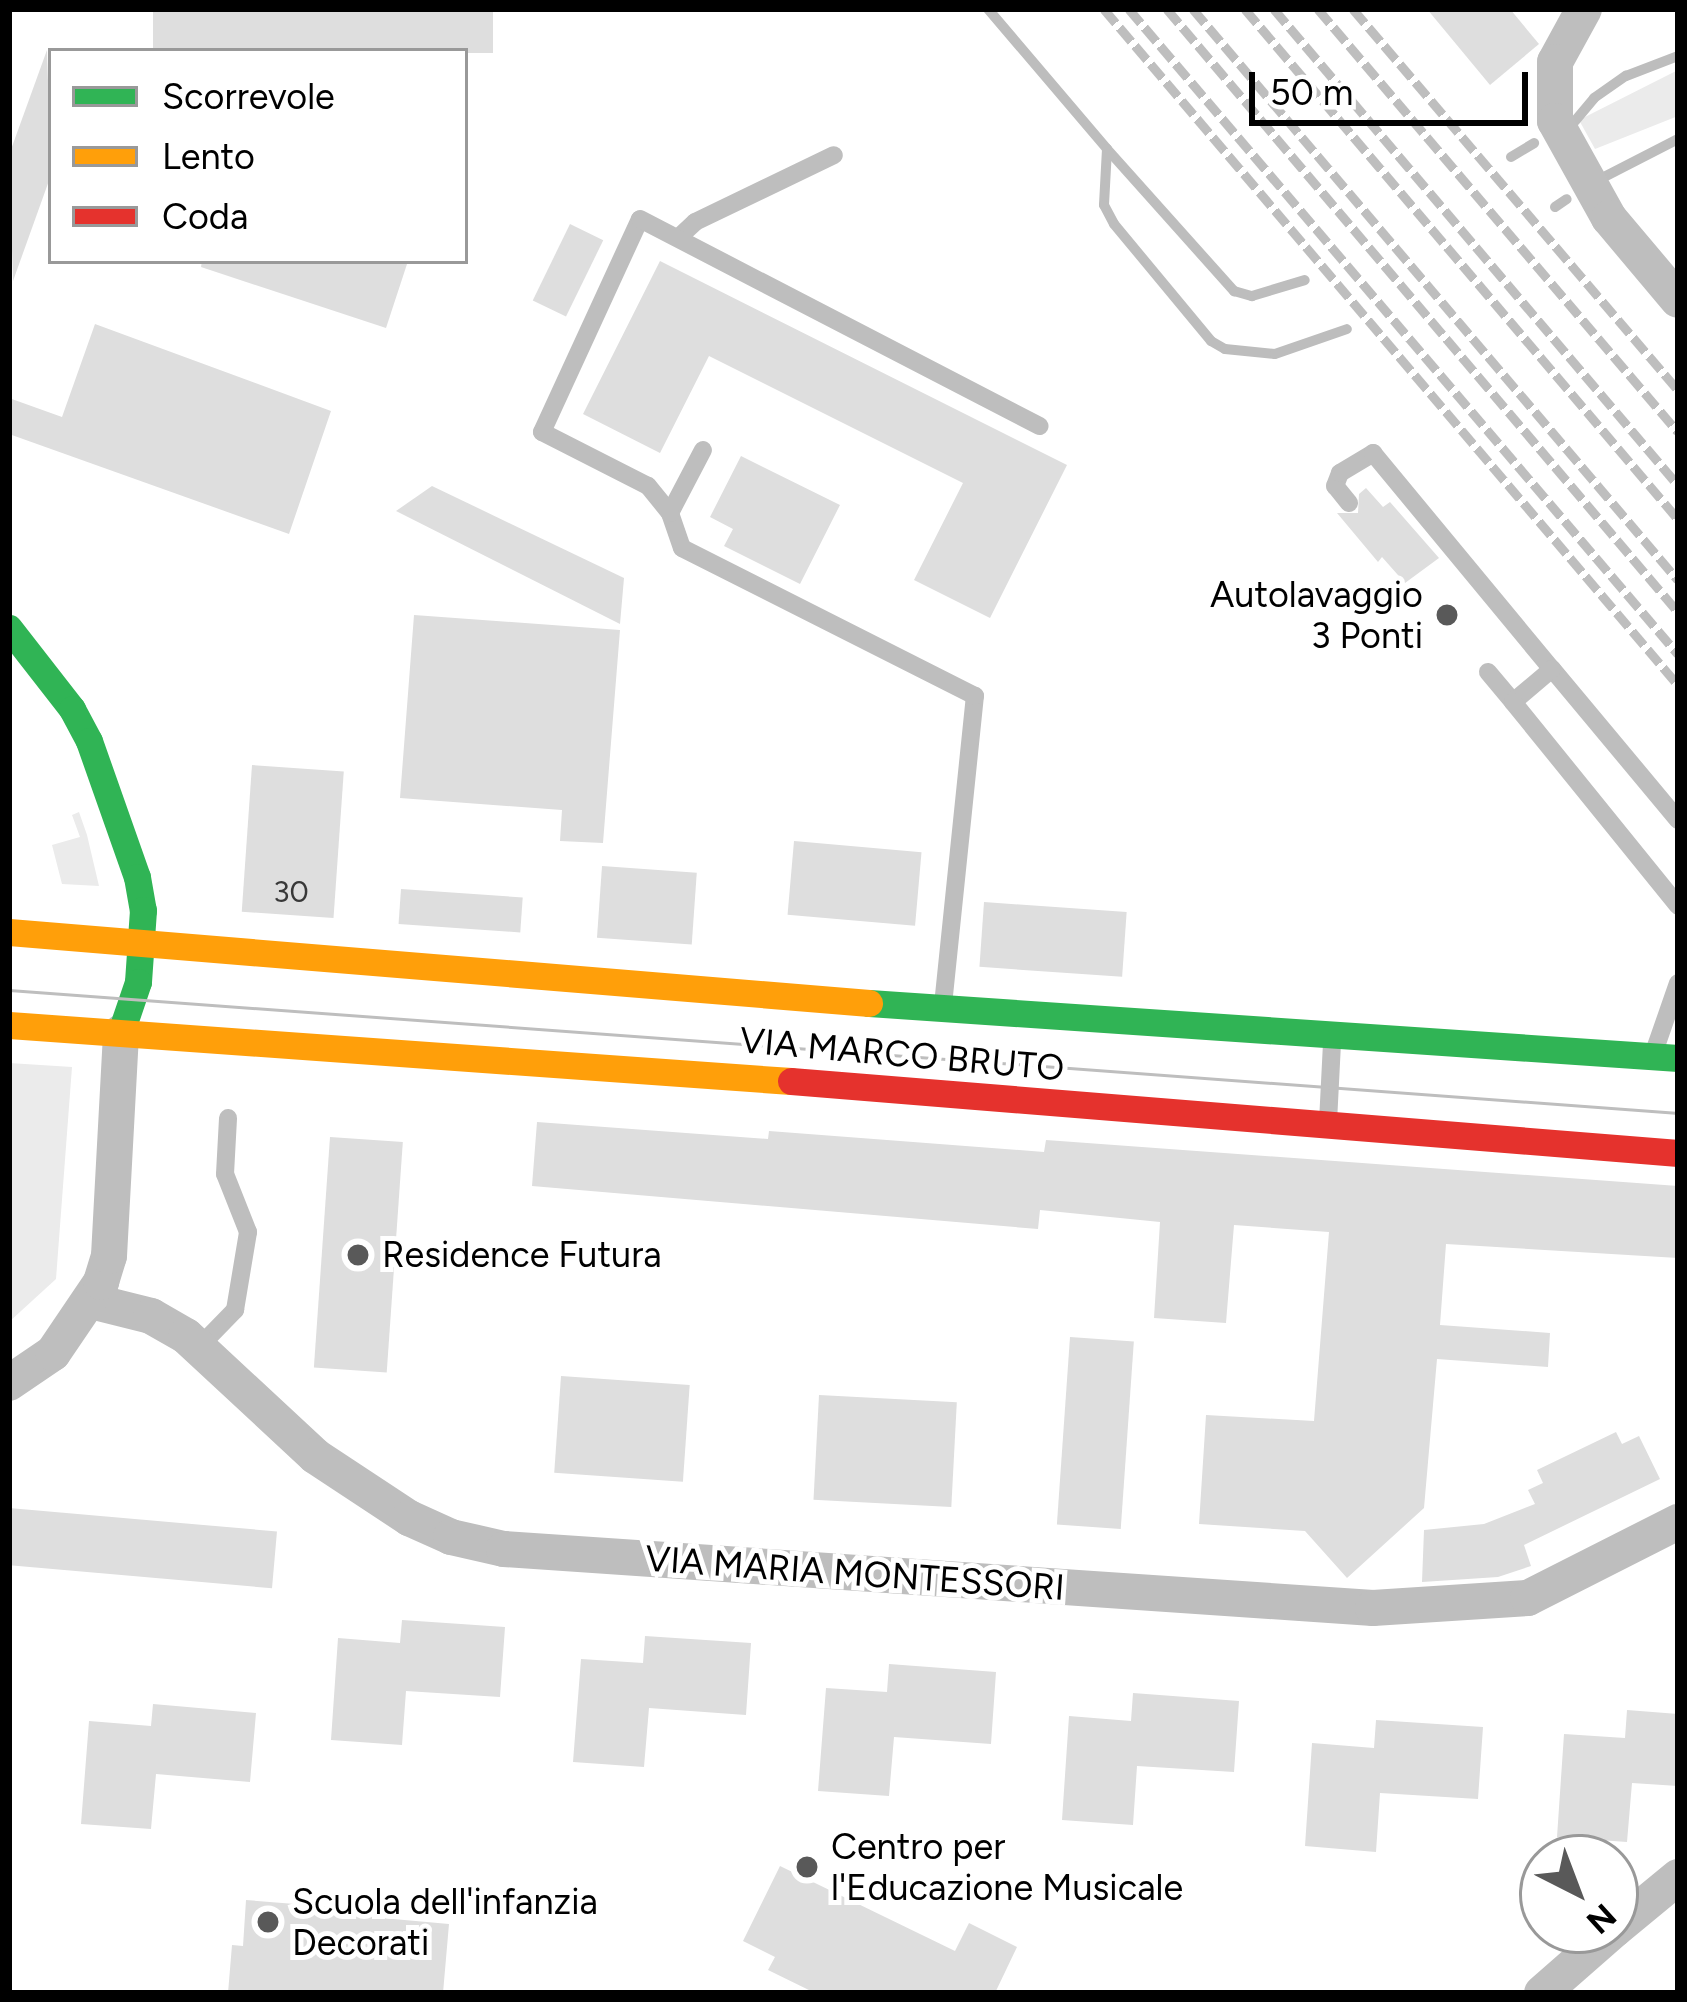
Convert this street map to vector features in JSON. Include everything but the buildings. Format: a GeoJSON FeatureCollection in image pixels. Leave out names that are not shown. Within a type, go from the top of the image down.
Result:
{"type":"FeatureCollection","features":[{"type":"Feature","properties":{"kind":"main road"},"geometry":{"type":"LineString","coordinates":[[9,628],[72,709],[106,779],[137,878],[141,943],[135,999],[121,1031]]}},
{"type":"Feature","properties":{"kind":"main road","name":"VIA MARCO BRUTO"},"geometry":{"type":"LineString","coordinates":[[9,932],[942,1010],[1665,1057]]}},
{"type":"Feature","properties":{"kind":"main road","name":"VIA MARCO BRUTO"},"geometry":{"type":"LineString","coordinates":[[9,1025],[1678,1153]]}},
{"type":"Feature","properties":{"kind":"street"},"geometry":{"type":"LineString","coordinates":[[1584,9],[1555,62],[1555,121],[1609,218],[1678,300]]}},
{"type":"Feature","properties":{"kind":"street"},"geometry":{"type":"LineString","coordinates":[[9,1383],[53,1353],[91,1301],[109,1256],[121,1031]]}},
{"type":"Feature","properties":{"kind":"street","name":"VIA MARIA MONTESSORI"},"geometry":{"type":"LineString","coordinates":[[91,1301],[151,1316],[199,1347],[261,1408],[362,1489],[451,1537],[504,1549],[1373,1608],[1528,1598],[1678,1522]]}},
{"type":"Feature","properties":{"kind":"street"},"geometry":{"type":"LineString","coordinates":[[1639,1908],[1678,1876]]}},
{"type":"Feature","properties":{"kind":"street"},"geometry":{"type":"LineString","coordinates":[[1542,1993],[1586,1954]]}},
{"type":"Feature","properties":{"kind":"lane"},"geometry":{"type":"LineString","coordinates":[[678,238],[694,221],[834,155]]}},
{"type":"Feature","properties":{"kind":"lane"},"geometry":{"type":"LineString","coordinates":[[942,1010],[975,696],[682,548],[670,513],[648,486],[542,432],[640,219],[1040,426]]}},
{"type":"Feature","properties":{"kind":"lane"},"geometry":{"type":"LineString","coordinates":[[670,513],[704,450]]}},
{"type":"Feature","properties":{"kind":"lane"},"geometry":{"type":"LineString","coordinates":[[1349,503],[1335,486],[1340,473],[1373,453],[1678,820]]}},
{"type":"Feature","properties":{"kind":"lane"},"geometry":{"type":"LineString","coordinates":[[1513,702],[1552,669]]}},
{"type":"Feature","properties":{"kind":"lane"},"geometry":{"type":"LineString","coordinates":[[1488,672],[1678,906]]}},
{"type":"Feature","properties":{"kind":"lane"},"geometry":{"type":"LineString","coordinates":[[1665,1057],[1678,983]]}},
{"type":"Feature","properties":{"kind":"lane"},"geometry":{"type":"LineString","coordinates":[[1328,1126],[1332,1037]]}},
{"type":"Feature","properties":{"kind":"lane"},"geometry":{"type":"LineString","coordinates":[[199,1347],[235,1310],[248,1232],[225,1174],[228,1118]]}},
{"type":"Feature","properties":{"kind":"shaded area"},"geometry":{"type":"Polygon","coordinates":[[[1678,70],[1678,116],[1595,149],[1579,120],[1678,70]]]}},
{"type":"Feature","properties":{"kind":"shaded area"},"geometry":{"type":"Polygon","coordinates":[[[79,812],[99,886],[62,884],[52,845],[80,837],[72,815],[79,812]]]}},
{"type":"Feature","properties":{"kind":"shaded area"},"geometry":{"type":"Polygon","coordinates":[[[9,1063],[72,1067],[56,1279],[9,1322],[9,1063]]]}},
{"type":"Feature","properties":{"kind":"waterway"},"geometry":{"type":"LineString","coordinates":[[988,9],[1107,149],[1104,205],[1114,224],[1211,341],[1225,349],[1275,354],[1347,329]]}},
{"type":"Feature","properties":{"kind":"waterway"},"geometry":{"type":"LineString","coordinates":[[1575,121],[1594,98],[1626,76],[1678,56]]}},
{"type":"Feature","properties":{"kind":"waterway"},"geometry":{"type":"LineString","coordinates":[[1606,176],[1678,139]]}},
{"type":"Feature","properties":{"kind":"waterway"},"geometry":{"type":"LineString","coordinates":[[1511,157],[1534,143]]}},
{"type":"Feature","properties":{"kind":"waterway"},"geometry":{"type":"LineString","coordinates":[[1107,149],[1234,291],[1252,296],[1305,280]]}},
{"type":"Feature","properties":{"kind":"waterway"},"geometry":{"type":"LineString","coordinates":[[1555,207],[1567,199]]}},
{"type":"Feature","properties":{"kind":"tram line"},"geometry":{"type":"LineString","coordinates":[[9,990],[1678,1113]]}},
{"type":"Feature","properties":{"kind":"railway"},"geometry":{"type":"LineString","coordinates":[[1104,9],[1678,685]]}},
{"type":"Feature","properties":{"kind":"railway"},"geometry":{"type":"LineString","coordinates":[[1129,9],[1678,654]]}},
{"type":"Feature","properties":{"kind":"railway"},"geometry":{"type":"LineString","coordinates":[[1167,9],[1678,612]]}},
{"type":"Feature","properties":{"kind":"railway"},"geometry":{"type":"LineString","coordinates":[[1193,9],[1678,580]]}},
{"type":"Feature","properties":{"kind":"railway"},"geometry":{"type":"LineString","coordinates":[[1245,9],[1678,519]]}},
{"type":"Feature","properties":{"kind":"railway"},"geometry":{"type":"LineString","coordinates":[[1274,9],[1678,485]]}},
{"type":"Feature","properties":{"kind":"railway"},"geometry":{"type":"LineString","coordinates":[[1318,9],[1678,432]]}},
{"type":"Feature","properties":{"kind":"railway"},"geometry":{"type":"LineString","coordinates":[[1353,9],[1678,390]]}},
{"type":"Feature","properties":{"kind":"traffic: fast"},"geometry":{"type":"LineString","coordinates":[[9,628],[72,709],[89,741],[137,877],[143,910],[138,982],[121,1032]]}},
{"type":"Feature","properties":{"kind":"traffic: fast"},"geometry":{"type":"LineString","coordinates":[[869,1003],[1678,1058]]}},
{"type":"Feature","properties":{"kind":"traffic: slow"},"geometry":{"type":"LineString","coordinates":[[9,932],[869,1003]]}},
{"type":"Feature","properties":{"kind":"traffic: slow"},"geometry":{"type":"LineString","coordinates":[[9,1025],[791,1081]]}},
{"type":"Feature","properties":{"kind":"traffic: jam"},"geometry":{"type":"LineString","coordinates":[[791,1081],[1678,1153]]}},
{"type":"Feature","properties":{"kind":"place","name":"Autolavaggio 3 Ponti"},"geometry":{"type":"Point","coordinates":[1447,615]}},
{"type":"Feature","properties":{"kind":"place","name":"Residence Futura"},"geometry":{"type":"Point","coordinates":[358,1255]}},
{"type":"Feature","properties":{"kind":"place","name":"Centro per l'Educazione Musicale"},"geometry":{"type":"Point","coordinates":[807,1867]}},
{"type":"Feature","properties":{"kind":"place","name":"Scuola dell'infanzia Decorati"},"geometry":{"type":"Point","coordinates":[268,1922]}}]}
